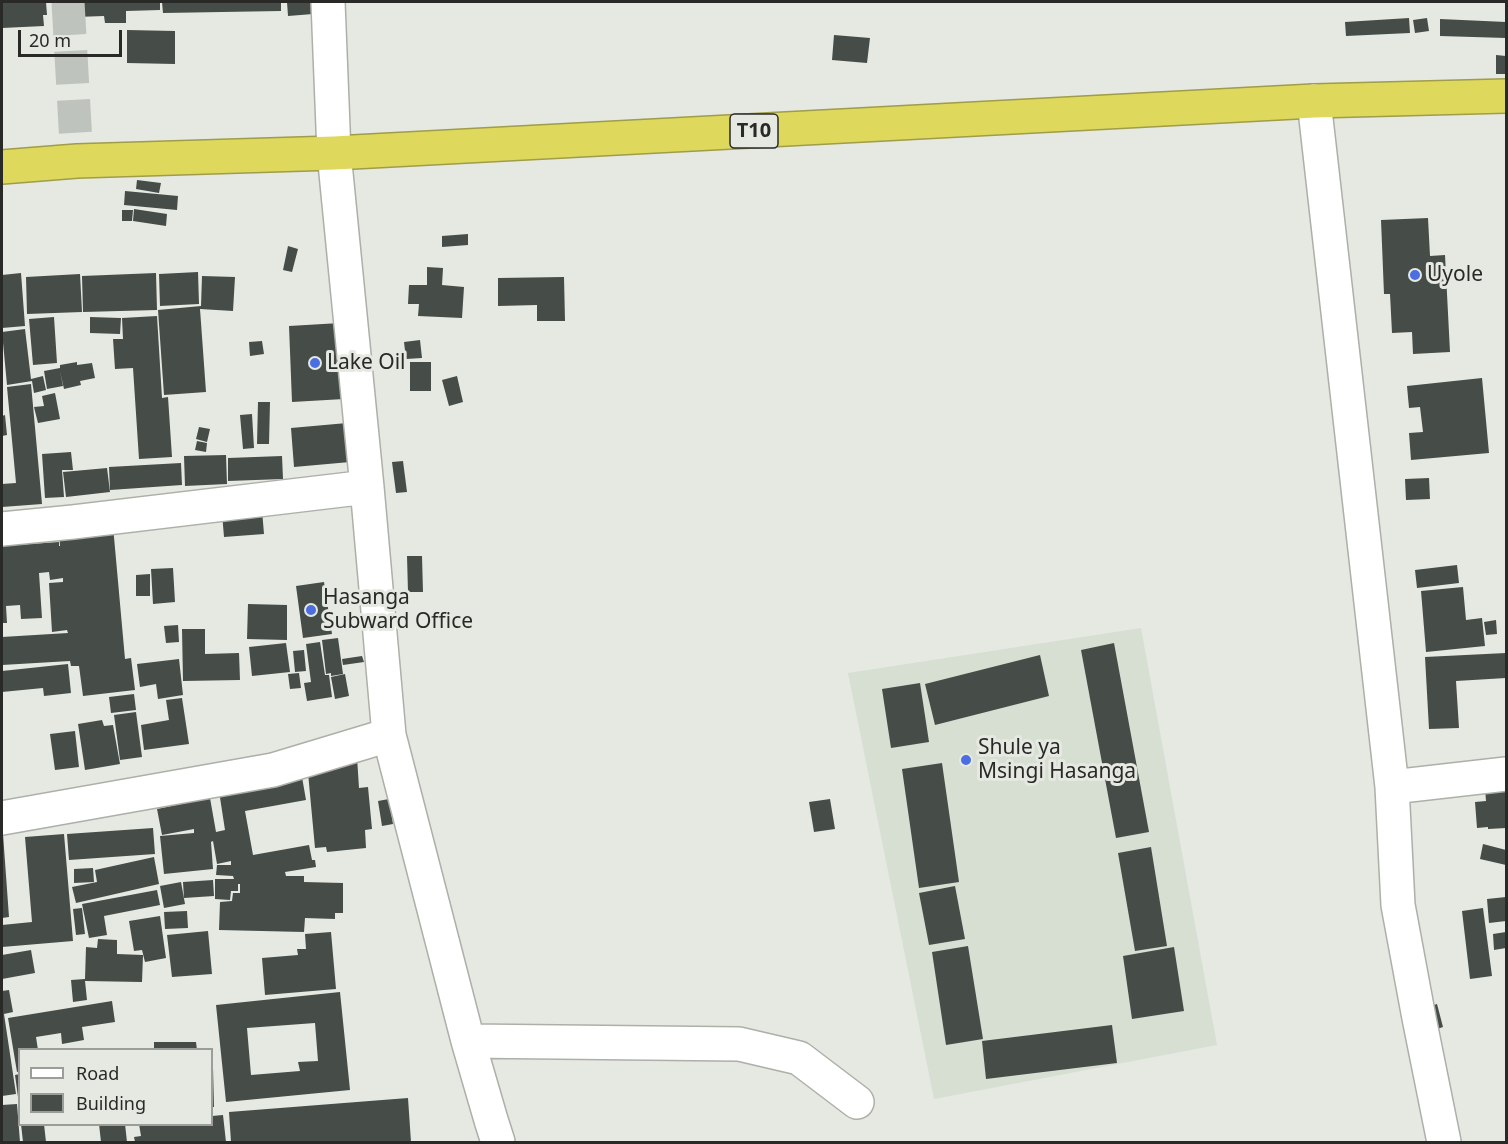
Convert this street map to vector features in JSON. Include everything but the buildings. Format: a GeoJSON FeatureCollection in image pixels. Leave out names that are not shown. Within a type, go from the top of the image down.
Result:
{"type":"FeatureCollection","features":[{"type":"Feature","properties":{"kind":"highway","name":"T10"},"geometry":{"type":"LineString","coordinates":[[2,167],[77,161],[334,153],[1314,101],[1506,96]]}},
{"type":"Feature","properties":{"kind":"street"},"geometry":{"type":"LineString","coordinates":[[328,2],[334,153],[389,735],[468,1041],[498,1143]]}},
{"type":"Feature","properties":{"kind":"street"},"geometry":{"type":"LineString","coordinates":[[1314,101],[1392,787],[1398,905],[1444,1143]]}},
{"type":"Feature","properties":{"kind":"street"},"geometry":{"type":"LineString","coordinates":[[2,529],[367,488]]}},
{"type":"Feature","properties":{"kind":"street"},"geometry":{"type":"LineString","coordinates":[[2,818],[273,770],[389,735]]}},
{"type":"Feature","properties":{"kind":"street"},"geometry":{"type":"LineString","coordinates":[[1392,787],[1506,774]]}},
{"type":"Feature","properties":{"kind":"street"},"geometry":{"type":"LineString","coordinates":[[468,1041],[739,1044],[799,1058],[857,1102]]}},
{"type":"Feature","properties":{"kind":"shaded area"},"geometry":{"type":"Polygon","coordinates":[[[1141,628],[1217,1045],[934,1099],[848,673],[1141,628]]]}},
{"type":"Feature","properties":{"kind":"tunnel"},"geometry":{"type":"LineString","coordinates":[[68,2],[77,161]]}},
{"type":"Feature","properties":{"kind":"place","name":"Uyole"},"geometry":{"type":"Point","coordinates":[1415,275]}},
{"type":"Feature","properties":{"kind":"place","name":"Lake Oil"},"geometry":{"type":"Point","coordinates":[315,363]}},
{"type":"Feature","properties":{"kind":"place","name":"Hasanga Subward Office"},"geometry":{"type":"Point","coordinates":[311,610]}},
{"type":"Feature","properties":{"kind":"place","name":"Shule ya Msingi Hasanga"},"geometry":{"type":"Point","coordinates":[966,760]}}]}
